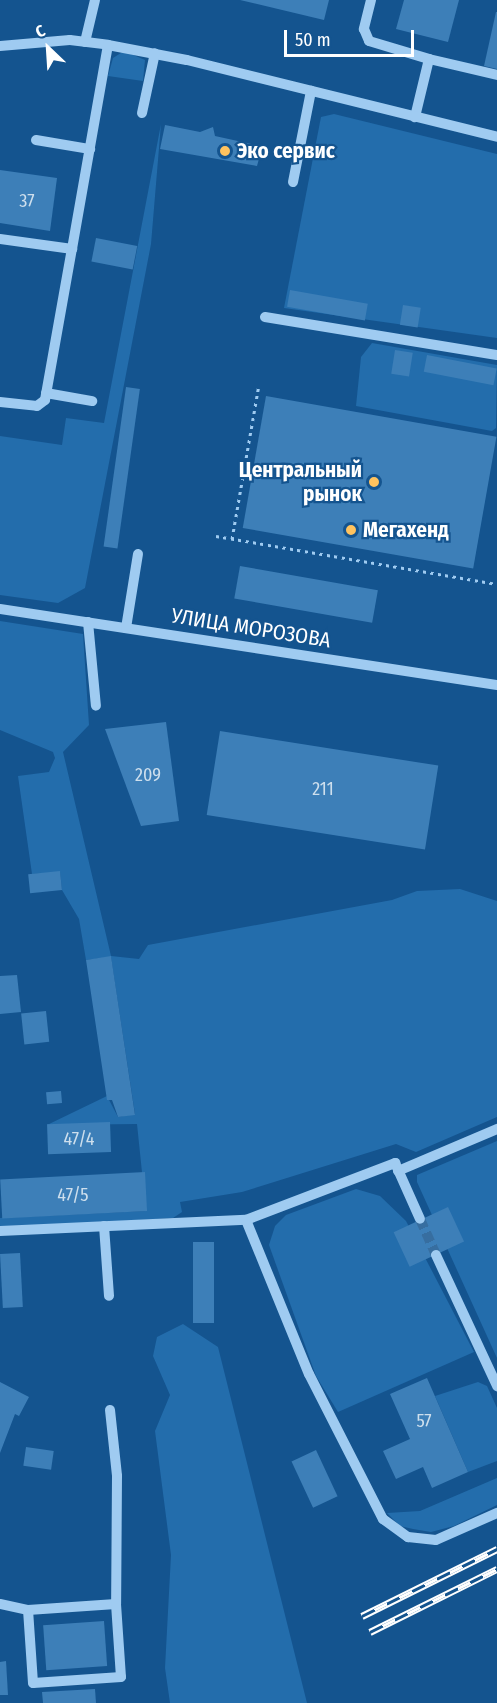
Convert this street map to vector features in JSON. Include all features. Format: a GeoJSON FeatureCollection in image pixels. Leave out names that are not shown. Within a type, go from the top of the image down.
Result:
{"type":"FeatureCollection","features":[{"type":"Feature","properties":{"kind":"street"},"geometry":{"type":"LineString","coordinates":[[85,42],[95,0]]}},
{"type":"Feature","properties":{"kind":"street"},"geometry":{"type":"LineString","coordinates":[[371,0],[364,29],[369,40],[378,47],[497,75]]}},
{"type":"Feature","properties":{"kind":"street"},"geometry":{"type":"LineString","coordinates":[[0,46],[85,42],[155,53],[497,137]]}},
{"type":"Feature","properties":{"kind":"street"},"geometry":{"type":"LineString","coordinates":[[0,402],[38,406],[46,393],[108,45]]}},
{"type":"Feature","properties":{"kind":"street"},"geometry":{"type":"LineString","coordinates":[[142,113],[155,53]]}},
{"type":"Feature","properties":{"kind":"street"},"geometry":{"type":"LineString","coordinates":[[415,117],[429,59]]}},
{"type":"Feature","properties":{"kind":"street"},"geometry":{"type":"LineString","coordinates":[[292,182],[311,91]]}},
{"type":"Feature","properties":{"kind":"street"},"geometry":{"type":"LineString","coordinates":[[36,140],[90,149]]}},
{"type":"Feature","properties":{"kind":"street"},"geometry":{"type":"LineString","coordinates":[[0,239],[72,249]]}},
{"type":"Feature","properties":{"kind":"street"},"geometry":{"type":"LineString","coordinates":[[265,317],[497,355]]}},
{"type":"Feature","properties":{"kind":"street"},"geometry":{"type":"LineString","coordinates":[[46,393],[92,401]]}},
{"type":"Feature","properties":{"kind":"street"},"geometry":{"type":"LineString","coordinates":[[126,628],[138,554]]}},
{"type":"Feature","properties":{"kind":"street","name":"УЛИЦА МОРОЗОВА"},"geometry":{"type":"LineString","coordinates":[[0,609],[497,685]]}},
{"type":"Feature","properties":{"kind":"street"},"geometry":{"type":"LineString","coordinates":[[88,622],[96,706]]}},
{"type":"Feature","properties":{"kind":"street"},"geometry":{"type":"LineString","coordinates":[[398,1171],[497,1129]]}},
{"type":"Feature","properties":{"kind":"street"},"geometry":{"type":"LineString","coordinates":[[0,1231],[246,1220],[394,1163],[420,1219]]}},
{"type":"Feature","properties":{"kind":"street"},"geometry":{"type":"LineString","coordinates":[[246,1220],[309,1374],[383,1519],[408,1537],[435,1540],[497,1513]]}},
{"type":"Feature","properties":{"kind":"street"},"geometry":{"type":"LineString","coordinates":[[104,1226],[109,1296]]}},
{"type":"Feature","properties":{"kind":"street"},"geometry":{"type":"LineString","coordinates":[[436,1255],[497,1386]]}},
{"type":"Feature","properties":{"kind":"street"},"geometry":{"type":"LineString","coordinates":[[28,1610],[33,1683],[121,1677],[116,1604],[117,1476],[110,1410]]}},
{"type":"Feature","properties":{"kind":"street"},"geometry":{"type":"LineString","coordinates":[[0,1604],[28,1610],[116,1604]]}},
{"type":"Feature","properties":{"kind":"path"},"geometry":{"type":"LineString","coordinates":[[232,539],[259,384]]}},
{"type":"Feature","properties":{"kind":"path"},"geometry":{"type":"LineString","coordinates":[[216,536],[497,584]]}},
{"type":"Feature","properties":{"kind":"shaded area"},"geometry":{"type":"Polygon","coordinates":[[[124,51],[145,60],[143,81],[108,76],[113,58],[124,51]]]}},
{"type":"Feature","properties":{"kind":"shaded area"},"geometry":{"type":"Polygon","coordinates":[[[334,114],[497,154],[497,338],[284,308],[321,117],[334,114]]]}},
{"type":"Feature","properties":{"kind":"shaded area"},"geometry":{"type":"Polygon","coordinates":[[[161,124],[151,244],[85,588],[58,603],[0,595],[0,436],[62,445],[66,418],[104,423],[161,124]]]}},
{"type":"Feature","properties":{"kind":"shaded area"},"geometry":{"type":"Polygon","coordinates":[[[372,343],[497,365],[496,428],[492,431],[356,406],[361,357],[372,343]]]}},
{"type":"Feature","properties":{"kind":"shaded area"},"geometry":{"type":"Polygon","coordinates":[[[0,621],[83,634],[89,725],[63,752],[111,956],[139,959],[148,945],[392,900],[417,891],[460,889],[497,901],[497,1117],[416,1152],[396,1144],[242,1192],[180,1202],[182,1212],[173,1218],[0,1228],[0,1218],[146,1211],[137,1124],[47,1125],[107,1096],[118,1117],[135,1114],[111,957],[86,960],[79,919],[62,890],[60,872],[32,874],[18,776],[49,772],[55,758],[53,752],[0,730],[0,621]]]}},
{"type":"Feature","properties":{"kind":"shaded area"},"geometry":{"type":"Polygon","coordinates":[[[497,1141],[497,1358],[417,1182],[417,1175],[497,1141]]]}},
{"type":"Feature","properties":{"kind":"shaded area"},"geometry":{"type":"Polygon","coordinates":[[[356,1189],[380,1196],[406,1221],[474,1352],[338,1412],[316,1376],[269,1245],[275,1226],[286,1215],[356,1189]]]}},
{"type":"Feature","properties":{"kind":"shaded area"},"geometry":{"type":"Polygon","coordinates":[[[183,1324],[218,1347],[307,1703],[170,1703],[165,1668],[171,1555],[155,1431],[170,1395],[153,1356],[157,1337],[183,1324]]]}},
{"type":"Feature","properties":{"kind":"shaded area"},"geometry":{"type":"Polygon","coordinates":[[[478,1382],[487,1386],[497,1408],[497,1461],[468,1472],[435,1396],[478,1382]]]}},
{"type":"Feature","properties":{"kind":"shaded area"},"geometry":{"type":"Polygon","coordinates":[[[497,1478],[497,1505],[454,1526],[431,1532],[413,1529],[400,1526],[387,1513],[420,1511],[497,1478]]]}},
{"type":"Feature","properties":{"kind":"building"},"geometry":{"type":"Polygon","coordinates":[[[240,0],[329,0],[324,20],[240,0]]]}},
{"type":"Feature","properties":{"kind":"building"},"geometry":{"type":"Polygon","coordinates":[[[404,0],[459,0],[448,42],[396,29],[404,0]]]}},
{"type":"Feature","properties":{"kind":"building"},"geometry":{"type":"Polygon","coordinates":[[[497,12],[497,69],[484,66],[497,12]]]}},
{"type":"Feature","properties":{"kind":"building"},"geometry":{"type":"Polygon","coordinates":[[[165,125],[200,132],[213,127],[215,136],[256,145],[260,155],[257,166],[160,149],[165,125]]]}},
{"type":"Feature","properties":{"kind":"building"},"geometry":{"type":"Polygon","coordinates":[[[0,170],[57,178],[50,231],[0,223],[0,170]]]}},
{"type":"Feature","properties":{"kind":"building"},"geometry":{"type":"Polygon","coordinates":[[[96,238],[137,246],[133,270],[91,262],[96,238]]]}},
{"type":"Feature","properties":{"kind":"building"},"geometry":{"type":"Polygon","coordinates":[[[290,290],[368,304],[365,320],[287,307],[290,290]]]}},
{"type":"Feature","properties":{"kind":"building"},"geometry":{"type":"Polygon","coordinates":[[[403,305],[421,308],[418,328],[400,325],[403,305]]]}},
{"type":"Feature","properties":{"kind":"building"},"geometry":{"type":"Polygon","coordinates":[[[395,350],[413,353],[409,377],[391,374],[395,350]]]}},
{"type":"Feature","properties":{"kind":"building"},"geometry":{"type":"Polygon","coordinates":[[[427,355],[497,369],[493,385],[424,372],[427,355]]]}},
{"type":"Feature","properties":{"kind":"building"},"geometry":{"type":"Polygon","coordinates":[[[126,387],[140,389],[117,548],[104,546],[126,387]]]}},
{"type":"Feature","properties":{"kind":"building","name":"Центральный рынок"},"geometry":{"type":"Polygon","coordinates":[[[266,396],[496,437],[473,569],[243,528],[266,396]]]}},
{"type":"Feature","properties":{"kind":"building"},"geometry":{"type":"Polygon","coordinates":[[[240,566],[378,590],[372,623],[234,598],[240,566]]]}},
{"type":"Feature","properties":{"kind":"building"},"geometry":{"type":"Polygon","coordinates":[[[166,722],[179,821],[141,826],[105,729],[166,722]]]}},
{"type":"Feature","properties":{"kind":"building"},"geometry":{"type":"Polygon","coordinates":[[[220,731],[438,766],[425,850],[207,815],[220,731]]]}},
{"type":"Feature","properties":{"kind":"building"},"geometry":{"type":"Polygon","coordinates":[[[60,871],[62,890],[30,893],[28,874],[60,871]]]}},
{"type":"Feature","properties":{"kind":"building"},"geometry":{"type":"Polygon","coordinates":[[[111,956],[135,1115],[118,1117],[112,1100],[107,1100],[86,960],[111,956]]]}},
{"type":"Feature","properties":{"kind":"building"},"geometry":{"type":"Polygon","coordinates":[[[17,975],[21,1012],[0,1014],[0,976],[17,975]]]}},
{"type":"Feature","properties":{"kind":"building"},"geometry":{"type":"Polygon","coordinates":[[[46,1011],[49,1042],[24,1044],[21,1014],[46,1011]]]}},
{"type":"Feature","properties":{"kind":"building"},"geometry":{"type":"Polygon","coordinates":[[[61,1091],[62,1103],[47,1104],[46,1092],[61,1091]]]}},
{"type":"Feature","properties":{"kind":"building"},"geometry":{"type":"Polygon","coordinates":[[[110,1122],[111,1152],[48,1154],[47,1124],[110,1122]]]}},
{"type":"Feature","properties":{"kind":"building"},"geometry":{"type":"Polygon","coordinates":[[[145,1172],[147,1211],[2,1219],[0,1180],[145,1172]]]}},
{"type":"Feature","properties":{"kind":"building"},"geometry":{"type":"Polygon","coordinates":[[[448,1207],[464,1241],[410,1267],[394,1232],[448,1207]]]}},
{"type":"Feature","properties":{"kind":"building"},"geometry":{"type":"Polygon","coordinates":[[[193,1242],[214,1242],[214,1323],[193,1323],[193,1242]]]}},
{"type":"Feature","properties":{"kind":"building"},"geometry":{"type":"Polygon","coordinates":[[[20,1253],[23,1307],[3,1308],[0,1254],[20,1253]]]}},
{"type":"Feature","properties":{"kind":"building"},"geometry":{"type":"Polygon","coordinates":[[[427,1378],[468,1472],[432,1488],[423,1467],[396,1479],[383,1451],[410,1439],[390,1394],[427,1378]]]}},
{"type":"Feature","properties":{"kind":"building"},"geometry":{"type":"Polygon","coordinates":[[[0,1382],[29,1397],[19,1416],[15,1414],[0,1453],[0,1382]]]}},
{"type":"Feature","properties":{"kind":"building"},"geometry":{"type":"Polygon","coordinates":[[[26,1447],[54,1451],[51,1470],[23,1466],[26,1447]]]}},
{"type":"Feature","properties":{"kind":"building"},"geometry":{"type":"Polygon","coordinates":[[[316,1450],[338,1496],[313,1508],[292,1461],[316,1450]]]}},
{"type":"Feature","properties":{"kind":"building"},"geometry":{"type":"Polygon","coordinates":[[[104,1621],[107,1666],[46,1670],[43,1625],[104,1621]]]}},
{"type":"Feature","properties":{"kind":"building"},"geometry":{"type":"Polygon","coordinates":[[[6,1661],[8,1695],[0,1695],[0,1662],[6,1661]]]}},
{"type":"Feature","properties":{"kind":"building"},"geometry":{"type":"Polygon","coordinates":[[[95,1689],[96,1703],[43,1703],[42,1692],[95,1689]]]}},
{"type":"Feature","properties":{"kind":"tunnel"},"geometry":{"type":"LineString","coordinates":[[420,1219],[436,1255]]}},
{"type":"Feature","properties":{"kind":"railway"},"geometry":{"type":"LineString","coordinates":[[362,1616],[497,1549]]}},
{"type":"Feature","properties":{"kind":"railway"},"geometry":{"type":"LineString","coordinates":[[370,1632],[497,1569]]}},
{"type":"Feature","properties":{"kind":"place","name":"Эко сервис"},"geometry":{"type":"Point","coordinates":[225,151]}},
{"type":"Feature","properties":{"kind":"place","name":"Центральный рынок"},"geometry":{"type":"Point","coordinates":[374,482]}},
{"type":"Feature","properties":{"kind":"place","name":"Мегахенд"},"geometry":{"type":"Point","coordinates":[351,530]}}]}
